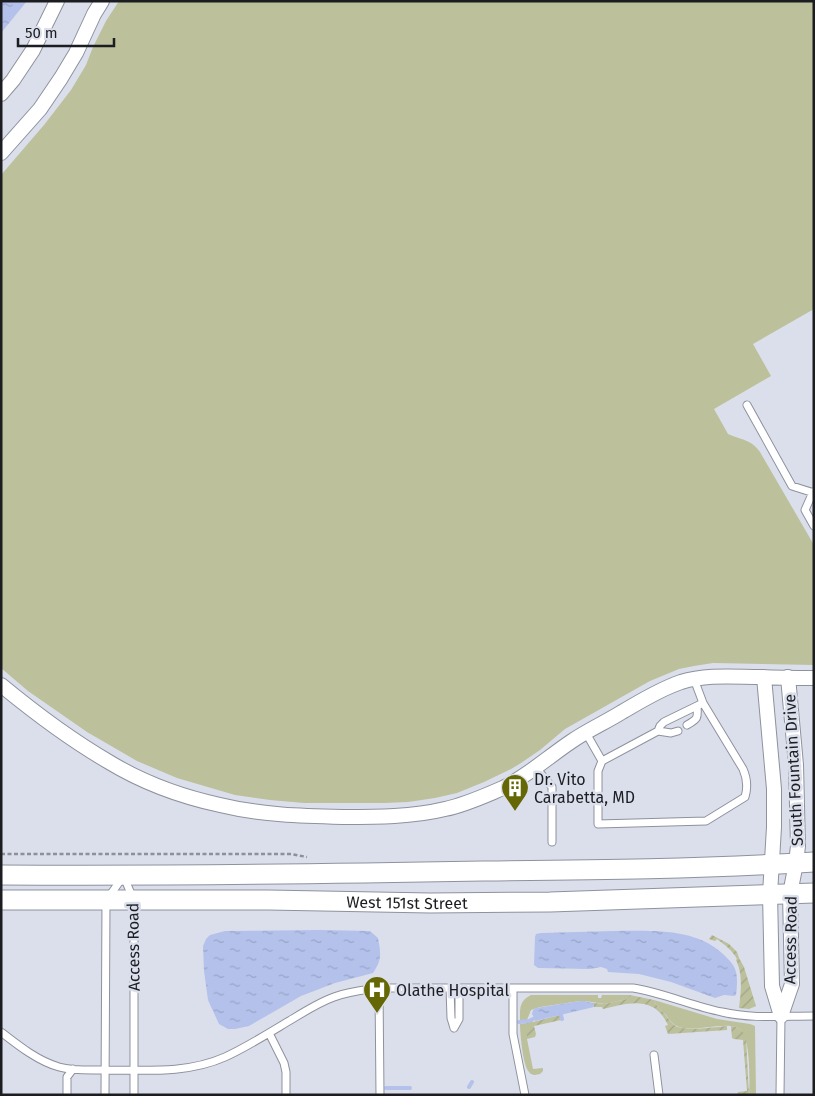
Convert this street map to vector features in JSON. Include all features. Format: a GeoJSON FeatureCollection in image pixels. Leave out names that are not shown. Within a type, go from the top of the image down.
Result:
{"type":"FeatureCollection","features":[{"type":"Feature","properties":{"kind":"main road","name":"West 151st Street"},"geometry":{"type":"LineString","coordinates":[[1,875],[288,874],[641,869],[805,863]]}},
{"type":"Feature","properties":{"kind":"main road","name":"West 151st Street"},"geometry":{"type":"LineString","coordinates":[[1,900],[287,900],[430,903],[550,902],[814,894]]}},
{"type":"Feature","properties":{"kind":"street"},"geometry":{"type":"LineString","coordinates":[[1,94],[33,50],[57,1]]}},
{"type":"Feature","properties":{"kind":"street"},"geometry":{"type":"LineString","coordinates":[[1,153],[40,109],[61,78],[102,1]]}},
{"type":"Feature","properties":{"kind":"street"},"geometry":{"type":"LineString","coordinates":[[1,685],[31,710],[110,763],[172,791],[244,810],[284,815],[370,817],[421,814],[444,809],[484,796],[525,776],[573,741],[652,695],[682,682],[712,677],[814,678]]}},
{"type":"Feature","properties":{"kind":"street","name":"South Fountain Drive"},"geometry":{"type":"LineString","coordinates":[[764,677],[774,789],[773,864]]}},
{"type":"Feature","properties":{"kind":"street","name":"South Fountain Drive"},"geometry":{"type":"LineString","coordinates":[[788,677],[796,765],[798,828],[805,863]]}},
{"type":"Feature","properties":{"kind":"street","name":"Access Road"},"geometry":{"type":"LineString","coordinates":[[781,1016],[792,984],[790,894],[805,863]]}},
{"type":"Feature","properties":{"kind":"street","name":"Access Road"},"geometry":{"type":"LineString","coordinates":[[773,864],[770,894],[772,986],[781,1016]]}},
{"type":"Feature","properties":{"kind":"lane"},"geometry":{"type":"LineString","coordinates":[[747,405],[792,486],[813,493],[805,510],[814,526]]}},
{"type":"Feature","properties":{"kind":"lane"},"geometry":{"type":"LineString","coordinates":[[678,731],[671,733],[658,731],[602,760],[598,770],[598,824],[706,821],[745,797],[747,792],[746,776],[700,704],[694,679]]}},
{"type":"Feature","properties":{"kind":"lane"},"geometry":{"type":"LineString","coordinates":[[687,726],[696,721],[700,704]]}},
{"type":"Feature","properties":{"kind":"lane"},"geometry":{"type":"LineString","coordinates":[[658,731],[664,722],[700,704]]}},
{"type":"Feature","properties":{"kind":"lane"},"geometry":{"type":"LineString","coordinates":[[586,733],[602,760]]}},
{"type":"Feature","properties":{"kind":"lane"},"geometry":{"type":"LineString","coordinates":[[536,768],[552,787],[552,842]]}},
{"type":"Feature","properties":{"kind":"lane","name":"Access Road"},"geometry":{"type":"LineString","coordinates":[[124,875],[134,901],[134,1095]]}},
{"type":"Feature","properties":{"kind":"lane","name":"Access Road"},"geometry":{"type":"LineString","coordinates":[[105,1095],[106,901],[124,875]]}},
{"type":"Feature","properties":{"kind":"lane"},"geometry":{"type":"LineString","coordinates":[[1,1032],[34,1056],[60,1068],[134,1070],[188,1068],[225,1057],[335,996],[379,988],[633,988],[728,1014],[755,1017],[814,1016]]}},
{"type":"Feature","properties":{"kind":"lane"},"geometry":{"type":"LineString","coordinates":[[379,988],[380,1095]]}},
{"type":"Feature","properties":{"kind":"lane"},"geometry":{"type":"LineString","coordinates":[[450,988],[450,1018],[454,1028],[459,1019],[459,988]]}},
{"type":"Feature","properties":{"kind":"lane"},"geometry":{"type":"LineString","coordinates":[[513,988],[513,1034],[526,1095]]}},
{"type":"Feature","properties":{"kind":"lane","name":"Access Road"},"geometry":{"type":"LineString","coordinates":[[780,1095],[781,1016]]}},
{"type":"Feature","properties":{"kind":"lane"},"geometry":{"type":"LineString","coordinates":[[269,1033],[284,1063],[286,1095]]}},
{"type":"Feature","properties":{"kind":"lane"},"geometry":{"type":"LineString","coordinates":[[654,1054],[659,1095]]}},
{"type":"Feature","properties":{"kind":"lane"},"geometry":{"type":"LineString","coordinates":[[67,1095],[67,1077],[73,1069]]}},
{"type":"Feature","properties":{"kind":"path"},"geometry":{"type":"LineString","coordinates":[[1,854],[291,854],[308,858]]}},
{"type":"Feature","properties":{"kind":"green space"},"geometry":{"type":"Polygon","coordinates":[[[119,1],[814,1],[814,309],[753,344],[771,376],[714,409],[728,434],[749,442],[760,452],[814,545],[814,665],[713,663],[679,669],[650,681],[565,729],[521,763],[484,782],[457,793],[435,798],[384,803],[304,803],[270,800],[235,795],[177,778],[137,761],[87,732],[28,691],[1,668],[1,175],[71,90],[86,65],[106,21],[119,1]]]}},
{"type":"Feature","properties":{"kind":"green space"},"geometry":{"type":"Polygon","coordinates":[[[712,935],[729,944],[737,952],[744,967],[756,1006],[749,1009],[739,1008],[741,983],[737,959],[731,950],[717,939],[715,941],[709,939],[712,935]]]}},
{"type":"Feature","properties":{"kind":"green space"},"geometry":{"type":"Polygon","coordinates":[[[531,995],[598,995],[598,998],[601,998],[602,995],[630,995],[627,999],[605,1004],[580,1001],[540,1007],[531,1010],[527,1020],[520,1021],[522,1002],[531,995]]]}},
{"type":"Feature","properties":{"kind":"green space"},"geometry":{"type":"Polygon","coordinates":[[[630,995],[654,1000],[670,1021],[678,1027],[695,1029],[727,1026],[727,1030],[668,1034],[665,1026],[668,1025],[662,1015],[648,1005],[631,1004],[603,1009],[602,1007],[594,1007],[593,1003],[605,1004],[627,999],[630,995]]]}},
{"type":"Feature","properties":{"kind":"green space"},"geometry":{"type":"Polygon","coordinates":[[[654,1000],[717,1019],[755,1026],[756,1095],[749,1095],[747,1046],[743,1033],[738,1028],[722,1026],[684,1028],[677,1026],[654,1000]]]}},
{"type":"Feature","properties":{"kind":"green space"},"geometry":{"type":"Polygon","coordinates":[[[560,1015],[561,1020],[534,1026],[535,1037],[527,1039],[527,1023],[560,1015]]]}},
{"type":"Feature","properties":{"kind":"green space"},"geometry":{"type":"Polygon","coordinates":[[[527,1023],[527,1039],[533,1069],[543,1068],[540,1074],[533,1075],[527,1069],[521,1042],[520,1024],[527,1023]]]}},
{"type":"Feature","properties":{"kind":"green space"},"geometry":{"type":"Polygon","coordinates":[[[731,1026],[744,1033],[746,1038],[749,1095],[737,1095],[738,1092],[747,1091],[743,1040],[732,1038],[731,1026]]]}},
{"type":"Feature","properties":{"kind":"water"},"geometry":{"type":"Polygon","coordinates":[[[1,1],[27,1],[1,33],[1,1]]]}},
{"type":"Feature","properties":{"kind":"water"},"geometry":{"type":"Polygon","coordinates":[[[225,931],[370,931],[378,938],[380,953],[378,964],[373,973],[335,983],[301,996],[249,1026],[228,1029],[219,1024],[208,1000],[204,971],[203,946],[210,935],[225,931]]]}},
{"type":"Feature","properties":{"kind":"water"},"geometry":{"type":"Polygon","coordinates":[[[613,931],[671,932],[699,939],[711,945],[723,954],[734,967],[737,978],[736,995],[724,995],[715,998],[671,982],[639,974],[608,972],[607,969],[601,967],[590,969],[538,968],[534,965],[536,934],[613,931]]]}},
{"type":"Feature","properties":{"kind":"water"},"geometry":{"type":"Polygon","coordinates":[[[580,1001],[593,1003],[594,1007],[535,1021],[532,1014],[536,1008],[580,1001]]]}},
{"type":"Feature","properties":{"kind":"waterway"},"geometry":{"type":"LineString","coordinates":[[561,1015],[562,1019]]}},
{"type":"Feature","properties":{"kind":"waterway"},"geometry":{"type":"LineString","coordinates":[[519,1022],[535,1018]]}},
{"type":"Feature","properties":{"kind":"waterway"},"geometry":{"type":"LineString","coordinates":[[469,1087],[472,1082]]}},
{"type":"Feature","properties":{"kind":"waterway"},"geometry":{"type":"LineString","coordinates":[[386,1088],[410,1088]]}},
{"type":"Feature","properties":{"kind":"place","name":"Dr. Vito Carabetta, MD"},"geometry":{"type":"Point","coordinates":[515,812]}},
{"type":"Feature","properties":{"kind":"place","name":"Olathe Hospital"},"geometry":{"type":"Point","coordinates":[377,1014]}}]}
